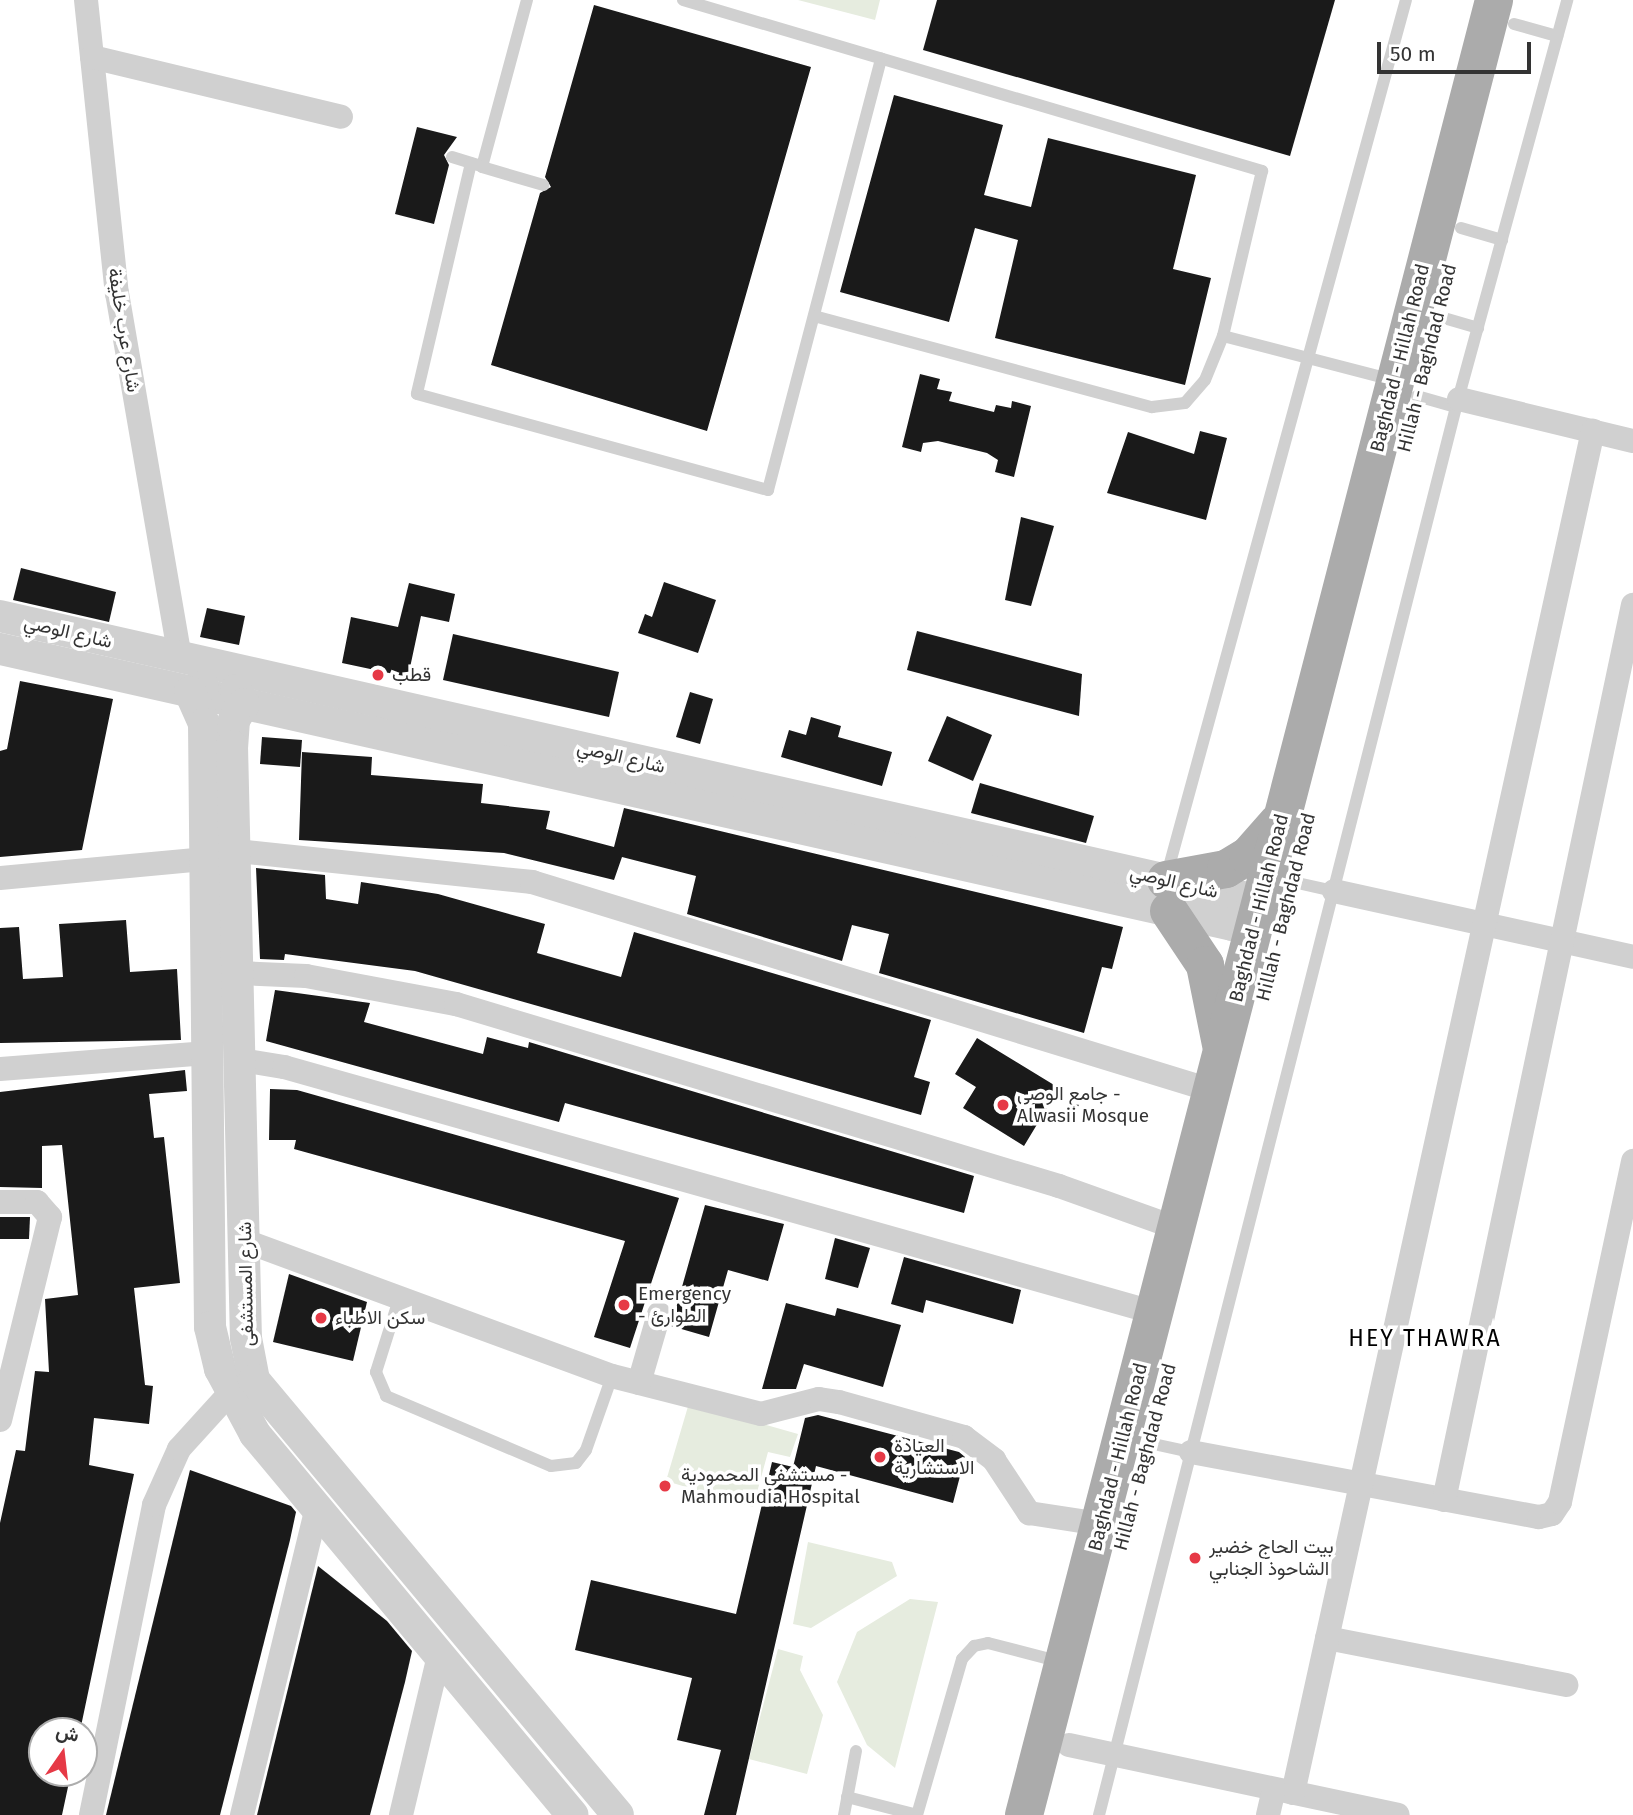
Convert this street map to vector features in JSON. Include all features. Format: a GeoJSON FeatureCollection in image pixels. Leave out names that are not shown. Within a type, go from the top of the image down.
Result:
{"type":"FeatureCollection","features":[{"type":"Feature","properties":{"kind":"main road","name":"Hillah - Baghdad Road"},"geometry":{"type":"LineString","coordinates":[[1051,1815],[1293,882],[1405,388],[1437,316],[1461,228],[1509,8]]}},
{"type":"Feature","properties":{"kind":"main road","name":"Baghdad - Hillah Road"},"geometry":{"type":"LineString","coordinates":[[1024,1815],[1179,1229],[1282,818],[1405,388],[1509,8]]}},
{"type":"Feature","properties":{"kind":"main road"},"geometry":{"type":"LineString","coordinates":[[1223,1054],[1205,965],[1167,896],[1248,856],[1282,818]]}},
{"type":"Feature","properties":{"kind":"street","name":"شارع عرب خليفة"},"geometry":{"type":"LineString","coordinates":[[86,0],[117,293],[217,681]]}},
{"type":"Feature","properties":{"kind":"street"},"geometry":{"type":"LineString","coordinates":[[92,57],[341,117]]}},
{"type":"Feature","properties":{"kind":"street"},"geometry":{"type":"LineString","coordinates":[[1458,403],[1633,441]]}},
{"type":"Feature","properties":{"kind":"street"},"geometry":{"type":"LineString","coordinates":[[1268,1815],[1284,1792],[1327,1638],[1487,924],[1593,432]]}},
{"type":"Feature","properties":{"kind":"street"},"geometry":{"type":"LineString","coordinates":[[1444,1500],[1633,605]]}},
{"type":"Feature","properties":{"kind":"street","name":"شارع الوصي"},"geometry":{"type":"LineString","coordinates":[[0,616],[217,681],[1237,911]]}},
{"type":"Feature","properties":{"kind":"street","name":"شارع الوصي"},"geometry":{"type":"LineString","coordinates":[[0,649],[217,681]]}},
{"type":"Feature","properties":{"kind":"street"},"geometry":{"type":"LineString","coordinates":[[217,681],[218,747]]}},
{"type":"Feature","properties":{"kind":"street","name":"شارع المستشفى"},"geometry":{"type":"LineString","coordinates":[[218,747],[237,851],[246,1338],[242,1386],[255,1434],[572,1815]]}},
{"type":"Feature","properties":{"kind":"street","name":"شارع المستشفى"},"geometry":{"type":"LineString","coordinates":[[218,747],[206,859],[210,1327],[242,1386],[618,1815]]}},
{"type":"Feature","properties":{"kind":"street"},"geometry":{"type":"LineString","coordinates":[[237,851],[533,882],[1214,1091]]}},
{"type":"Feature","properties":{"kind":"street"},"geometry":{"type":"LineString","coordinates":[[0,878],[206,859]]}},
{"type":"Feature","properties":{"kind":"street"},"geometry":{"type":"LineString","coordinates":[[1334,891],[1633,957]]}},
{"type":"Feature","properties":{"kind":"street"},"geometry":{"type":"LineString","coordinates":[[239,973],[306,976],[456,1004],[1059,1186],[1179,1229]]}},
{"type":"Feature","properties":{"kind":"street"},"geometry":{"type":"LineString","coordinates":[[0,1069],[207,1053]]}},
{"type":"Feature","properties":{"kind":"street"},"geometry":{"type":"LineString","coordinates":[[241,1060],[284,1067],[1156,1313]]}},
{"type":"Feature","properties":{"kind":"street"},"geometry":{"type":"LineString","coordinates":[[1191,1452],[1360,1486],[1539,1517],[1552,1514],[1560,1502],[1633,1161]]}},
{"type":"Feature","properties":{"kind":"street"},"geometry":{"type":"LineString","coordinates":[[0,1202],[37,1202],[50,1217],[10,1324],[0,1420]]}},
{"type":"Feature","properties":{"kind":"street"},"geometry":{"type":"LineString","coordinates":[[245,1241],[400,1295],[612,1376],[761,1414],[819,1399],[839,1402],[964,1437],[994,1460],[1029,1513],[1101,1524]]}},
{"type":"Feature","properties":{"kind":"street"},"geometry":{"type":"LineString","coordinates":[[639,1383],[659,1314]]}},
{"type":"Feature","properties":{"kind":"street"},"geometry":{"type":"LineString","coordinates":[[91,1815],[154,1505],[179,1449],[242,1386]]}},
{"type":"Feature","properties":{"kind":"street"},"geometry":{"type":"LineString","coordinates":[[242,1815],[317,1507]]}},
{"type":"Feature","properties":{"kind":"street"},"geometry":{"type":"LineString","coordinates":[[1327,1638],[1566,1685]]}},
{"type":"Feature","properties":{"kind":"street"},"geometry":{"type":"LineString","coordinates":[[401,1815],[439,1655]]}},
{"type":"Feature","properties":{"kind":"street"},"geometry":{"type":"LineString","coordinates":[[1069,1745],[1398,1815]]}},
{"type":"Feature","properties":{"kind":"lane"},"geometry":{"type":"LineString","coordinates":[[527,0],[477,165],[417,394],[768,490],[881,59]]}},
{"type":"Feature","properties":{"kind":"lane"},"geometry":{"type":"LineString","coordinates":[[683,0],[1262,171],[1223,336],[1205,380],[1185,403],[1152,407],[814,316]]}},
{"type":"Feature","properties":{"kind":"lane"},"geometry":{"type":"LineString","coordinates":[[1167,896],[1308,358],[1406,0]]}},
{"type":"Feature","properties":{"kind":"lane"},"geometry":{"type":"LineString","coordinates":[[1099,1815],[1458,403],[1567,0]]}},
{"type":"Feature","properties":{"kind":"lane"},"geometry":{"type":"LineString","coordinates":[[1509,8],[1557,36]]}},
{"type":"Feature","properties":{"kind":"lane"},"geometry":{"type":"LineString","coordinates":[[452,157],[543,185]]}},
{"type":"Feature","properties":{"kind":"lane"},"geometry":{"type":"LineString","coordinates":[[1461,228],[1502,240]]}},
{"type":"Feature","properties":{"kind":"lane"},"geometry":{"type":"LineString","coordinates":[[1437,316],[1478,328]]}},
{"type":"Feature","properties":{"kind":"lane"},"geometry":{"type":"LineString","coordinates":[[1223,336],[1308,358],[1458,403]]}},
{"type":"Feature","properties":{"kind":"lane"},"geometry":{"type":"LineString","coordinates":[[1293,882],[1334,891]]}},
{"type":"Feature","properties":{"kind":"lane"},"geometry":{"type":"LineString","coordinates":[[400,1295],[376,1372],[386,1396],[551,1466],[576,1463],[586,1450],[612,1376]]}},
{"type":"Feature","properties":{"kind":"lane"},"geometry":{"type":"LineString","coordinates":[[1149,1443],[1191,1452]]}},
{"type":"Feature","properties":{"kind":"lane"},"geometry":{"type":"LineString","coordinates":[[848,1797],[917,1815],[962,1659],[974,1646],[988,1643],[1065,1664]]}},
{"type":"Feature","properties":{"kind":"lane"},"geometry":{"type":"LineString","coordinates":[[844,1815],[856,1751]]}},
{"type":"Feature","properties":{"kind":"shaded area"},"geometry":{"type":"Polygon","coordinates":[[[798,0],[880,0],[875,20],[798,0]]]}},
{"type":"Feature","properties":{"kind":"shaded area"},"geometry":{"type":"Polygon","coordinates":[[[689,1403],[798,1434],[790,1457],[768,1452],[753,1507],[666,1481],[689,1403]]]}},
{"type":"Feature","properties":{"kind":"shaded area"},"geometry":{"type":"Polygon","coordinates":[[[808,1542],[892,1562],[897,1576],[811,1628],[793,1624],[808,1542]]]}},
{"type":"Feature","properties":{"kind":"shaded area"},"geometry":{"type":"Polygon","coordinates":[[[910,1599],[938,1602],[895,1768],[867,1745],[837,1682],[857,1632],[910,1599]]]}},
{"type":"Feature","properties":{"kind":"shaded area"},"geometry":{"type":"Polygon","coordinates":[[[778,1649],[803,1656],[800,1670],[823,1715],[807,1774],[749,1759],[778,1649]]]}},
{"type":"Feature","properties":{"kind":"building"},"geometry":{"type":"Polygon","coordinates":[[[937,0],[1335,0],[1290,156],[923,50],[937,0]]]}},
{"type":"Feature","properties":{"kind":"building"},"geometry":{"type":"Polygon","coordinates":[[[594,5],[811,67],[707,431],[491,365],[540,193],[551,187],[545,177],[594,5]]]}},
{"type":"Feature","properties":{"kind":"building"},"geometry":{"type":"Polygon","coordinates":[[[894,95],[1003,125],[984,195],[1031,207],[1048,138],[1196,175],[1173,269],[1211,278],[1185,385],[995,338],[1018,240],[975,228],[949,322],[840,292],[894,95]]]}},
{"type":"Feature","properties":{"kind":"building"},"geometry":{"type":"Polygon","coordinates":[[[417,127],[457,137],[444,155],[449,165],[434,224],[395,214],[417,127]]]}},
{"type":"Feature","properties":{"kind":"building"},"geometry":{"type":"Polygon","coordinates":[[[920,374],[940,379],[937,389],[952,392],[949,401],[994,412],[996,405],[1011,408],[1012,401],[1031,406],[1014,477],[995,472],[998,460],[987,453],[938,441],[923,443],[921,452],[902,447],[920,374]]]}},
{"type":"Feature","properties":{"kind":"building"},"geometry":{"type":"Polygon","coordinates":[[[1200,431],[1227,438],[1206,520],[1107,493],[1128,432],[1194,454],[1200,431]]]}},
{"type":"Feature","properties":{"kind":"building"},"geometry":{"type":"Polygon","coordinates":[[[1021,517],[1054,526],[1031,606],[1005,600],[1021,517]]]}},
{"type":"Feature","properties":{"kind":"building"},"geometry":{"type":"Polygon","coordinates":[[[21,568],[116,592],[109,622],[13,600],[21,568]]]}},
{"type":"Feature","properties":{"kind":"building"},"geometry":{"type":"Polygon","coordinates":[[[664,582],[716,600],[698,653],[638,633],[645,614],[652,617],[664,582]]]}},
{"type":"Feature","properties":{"kind":"building"},"geometry":{"type":"Polygon","coordinates":[[[409,583],[455,594],[449,622],[421,616],[408,677],[342,663],[351,617],[398,627],[409,583]]]}},
{"type":"Feature","properties":{"kind":"building"},"geometry":{"type":"Polygon","coordinates":[[[207,608],[245,616],[239,645],[200,637],[207,608]]]}},
{"type":"Feature","properties":{"kind":"building"},"geometry":{"type":"Polygon","coordinates":[[[917,631],[1082,674],[1079,716],[907,670],[917,631]]]}},
{"type":"Feature","properties":{"kind":"building"},"geometry":{"type":"Polygon","coordinates":[[[453,634],[619,672],[609,717],[443,680],[453,634]]]}},
{"type":"Feature","properties":{"kind":"building"},"geometry":{"type":"Polygon","coordinates":[[[20,681],[113,699],[82,850],[0,857],[0,751],[7,749],[20,681]]]}},
{"type":"Feature","properties":{"kind":"building"},"geometry":{"type":"Polygon","coordinates":[[[690,692],[713,699],[700,744],[676,737],[690,692]]]}},
{"type":"Feature","properties":{"kind":"building"},"geometry":{"type":"Polygon","coordinates":[[[947,716],[992,735],[973,781],[928,761],[947,716]]]}},
{"type":"Feature","properties":{"kind":"building"},"geometry":{"type":"Polygon","coordinates":[[[811,717],[841,726],[838,737],[892,752],[882,786],[781,757],[789,730],[806,735],[811,717]]]}},
{"type":"Feature","properties":{"kind":"building"},"geometry":{"type":"Polygon","coordinates":[[[262,737],[302,740],[300,767],[260,764],[262,737]]]}},
{"type":"Feature","properties":{"kind":"building"},"geometry":{"type":"Polygon","coordinates":[[[302,752],[372,757],[371,775],[483,784],[481,803],[550,811],[546,829],[614,847],[624,808],[1123,927],[1112,969],[1102,967],[1084,1033],[879,973],[889,934],[852,925],[842,961],[687,914],[696,876],[622,857],[614,880],[504,853],[299,840],[302,752]]]}},
{"type":"Feature","properties":{"kind":"building"},"geometry":{"type":"Polygon","coordinates":[[[980,783],[1094,816],[1086,843],[971,813],[980,783]]]}},
{"type":"Feature","properties":{"kind":"building"},"geometry":{"type":"Polygon","coordinates":[[[256,868],[325,875],[326,899],[358,904],[361,882],[438,894],[545,924],[537,953],[621,977],[634,932],[931,1020],[914,1077],[930,1082],[921,1115],[415,971],[285,954],[284,960],[260,959],[256,868]]]}},
{"type":"Feature","properties":{"kind":"building"},"geometry":{"type":"Polygon","coordinates":[[[126,920],[130,972],[177,969],[181,1040],[0,1043],[0,928],[19,927],[23,979],[63,977],[59,924],[126,920]]]}},
{"type":"Feature","properties":{"kind":"building"},"geometry":{"type":"Polygon","coordinates":[[[275,990],[370,1003],[364,1022],[483,1054],[487,1037],[528,1048],[529,1042],[974,1176],[964,1213],[565,1103],[559,1122],[266,1041],[275,990]]]}},
{"type":"Feature","properties":{"kind":"building"},"geometry":{"type":"Polygon","coordinates":[[[977,1038],[1059,1088],[1024,1146],[963,1108],[976,1087],[955,1074],[977,1038]]]}},
{"type":"Feature","properties":{"kind":"building"},"geometry":{"type":"Polygon","coordinates":[[[185,1070],[187,1091],[149,1094],[154,1138],[164,1137],[180,1283],[134,1288],[145,1385],[153,1386],[149,1424],[94,1418],[89,1465],[134,1474],[83,1717],[28,1717],[28,1787],[68,1787],[62,1815],[0,1815],[0,1523],[16,1450],[25,1451],[35,1371],[49,1372],[45,1299],[78,1295],[62,1145],[42,1146],[42,1188],[0,1187],[0,1092],[185,1070]]]}},
{"type":"Feature","properties":{"kind":"building"},"geometry":{"type":"Polygon","coordinates":[[[270,1089],[297,1090],[679,1198],[630,1348],[594,1337],[625,1241],[294,1149],[296,1140],[269,1140],[270,1089]]]}},
{"type":"Feature","properties":{"kind":"building"},"geometry":{"type":"Polygon","coordinates":[[[705,1205],[784,1224],[768,1281],[728,1270],[709,1337],[671,1326],[705,1205]]]}},
{"type":"Feature","properties":{"kind":"building"},"geometry":{"type":"Polygon","coordinates":[[[0,1217],[30,1217],[29,1239],[0,1239],[0,1217]]]}},
{"type":"Feature","properties":{"kind":"building"},"geometry":{"type":"Polygon","coordinates":[[[835,1238],[870,1248],[858,1288],[825,1279],[835,1238]]]}},
{"type":"Feature","properties":{"kind":"building"},"geometry":{"type":"Polygon","coordinates":[[[904,1257],[1021,1290],[1013,1324],[926,1300],[923,1313],[891,1304],[904,1257]]]}},
{"type":"Feature","properties":{"kind":"building","name":"سكن الاطباء"},"geometry":{"type":"Polygon","coordinates":[[[289,1274],[367,1302],[353,1361],[273,1342],[289,1274]]]}},
{"type":"Feature","properties":{"kind":"building"},"geometry":{"type":"Polygon","coordinates":[[[786,1303],[835,1316],[837,1308],[901,1325],[883,1387],[804,1364],[796,1389],[762,1389],[786,1303]]]}},
{"type":"Feature","properties":{"kind":"building"},"geometry":{"type":"Polygon","coordinates":[[[818,1415],[959,1452],[965,1457],[953,1503],[816,1466],[736,1815],[704,1815],[721,1750],[677,1740],[692,1678],[575,1650],[591,1580],[736,1614],[772,1462],[793,1467],[805,1418],[818,1415]]]}},
{"type":"Feature","properties":{"kind":"building"},"geometry":{"type":"Polygon","coordinates":[[[190,1470],[291,1506],[296,1512],[290,1540],[220,1815],[106,1815],[190,1470]]]}},
{"type":"Feature","properties":{"kind":"building"},"geometry":{"type":"Polygon","coordinates":[[[318,1566],[387,1621],[412,1651],[405,1682],[370,1815],[257,1815],[318,1566]]]}},
{"type":"Feature","properties":{"kind":"place","name":"قطب"},"geometry":{"type":"Point","coordinates":[378,675]}},
{"type":"Feature","properties":{"kind":"place","name":"جامع الوصي - Alwasii Mosque"},"geometry":{"type":"Point","coordinates":[1003,1105]}},
{"type":"Feature","properties":{"kind":"place","name":"Emergency - الطوارئ"},"geometry":{"type":"Point","coordinates":[624,1305]}},
{"type":"Feature","properties":{"kind":"place","name":"سكن الاطباء"},"geometry":{"type":"Point","coordinates":[321,1318]}},
{"type":"Feature","properties":{"kind":"place","name":"العيادة الاستشارية"},"geometry":{"type":"Point","coordinates":[880,1457]}},
{"type":"Feature","properties":{"kind":"place","name":"مستشفى المحمودية - Mahmoudia Hospital"},"geometry":{"type":"Point","coordinates":[665,1486]}},
{"type":"Feature","properties":{"kind":"place","name":"بيت الحاج خضير الشاحوذ الجنابي"},"geometry":{"type":"Point","coordinates":[1195,1558]}},
{"type":"Feature","properties":{"kind":"district","name":"HEY THAWRA"},"geometry":{"type":"Point","coordinates":[1425,1338]}}]}
